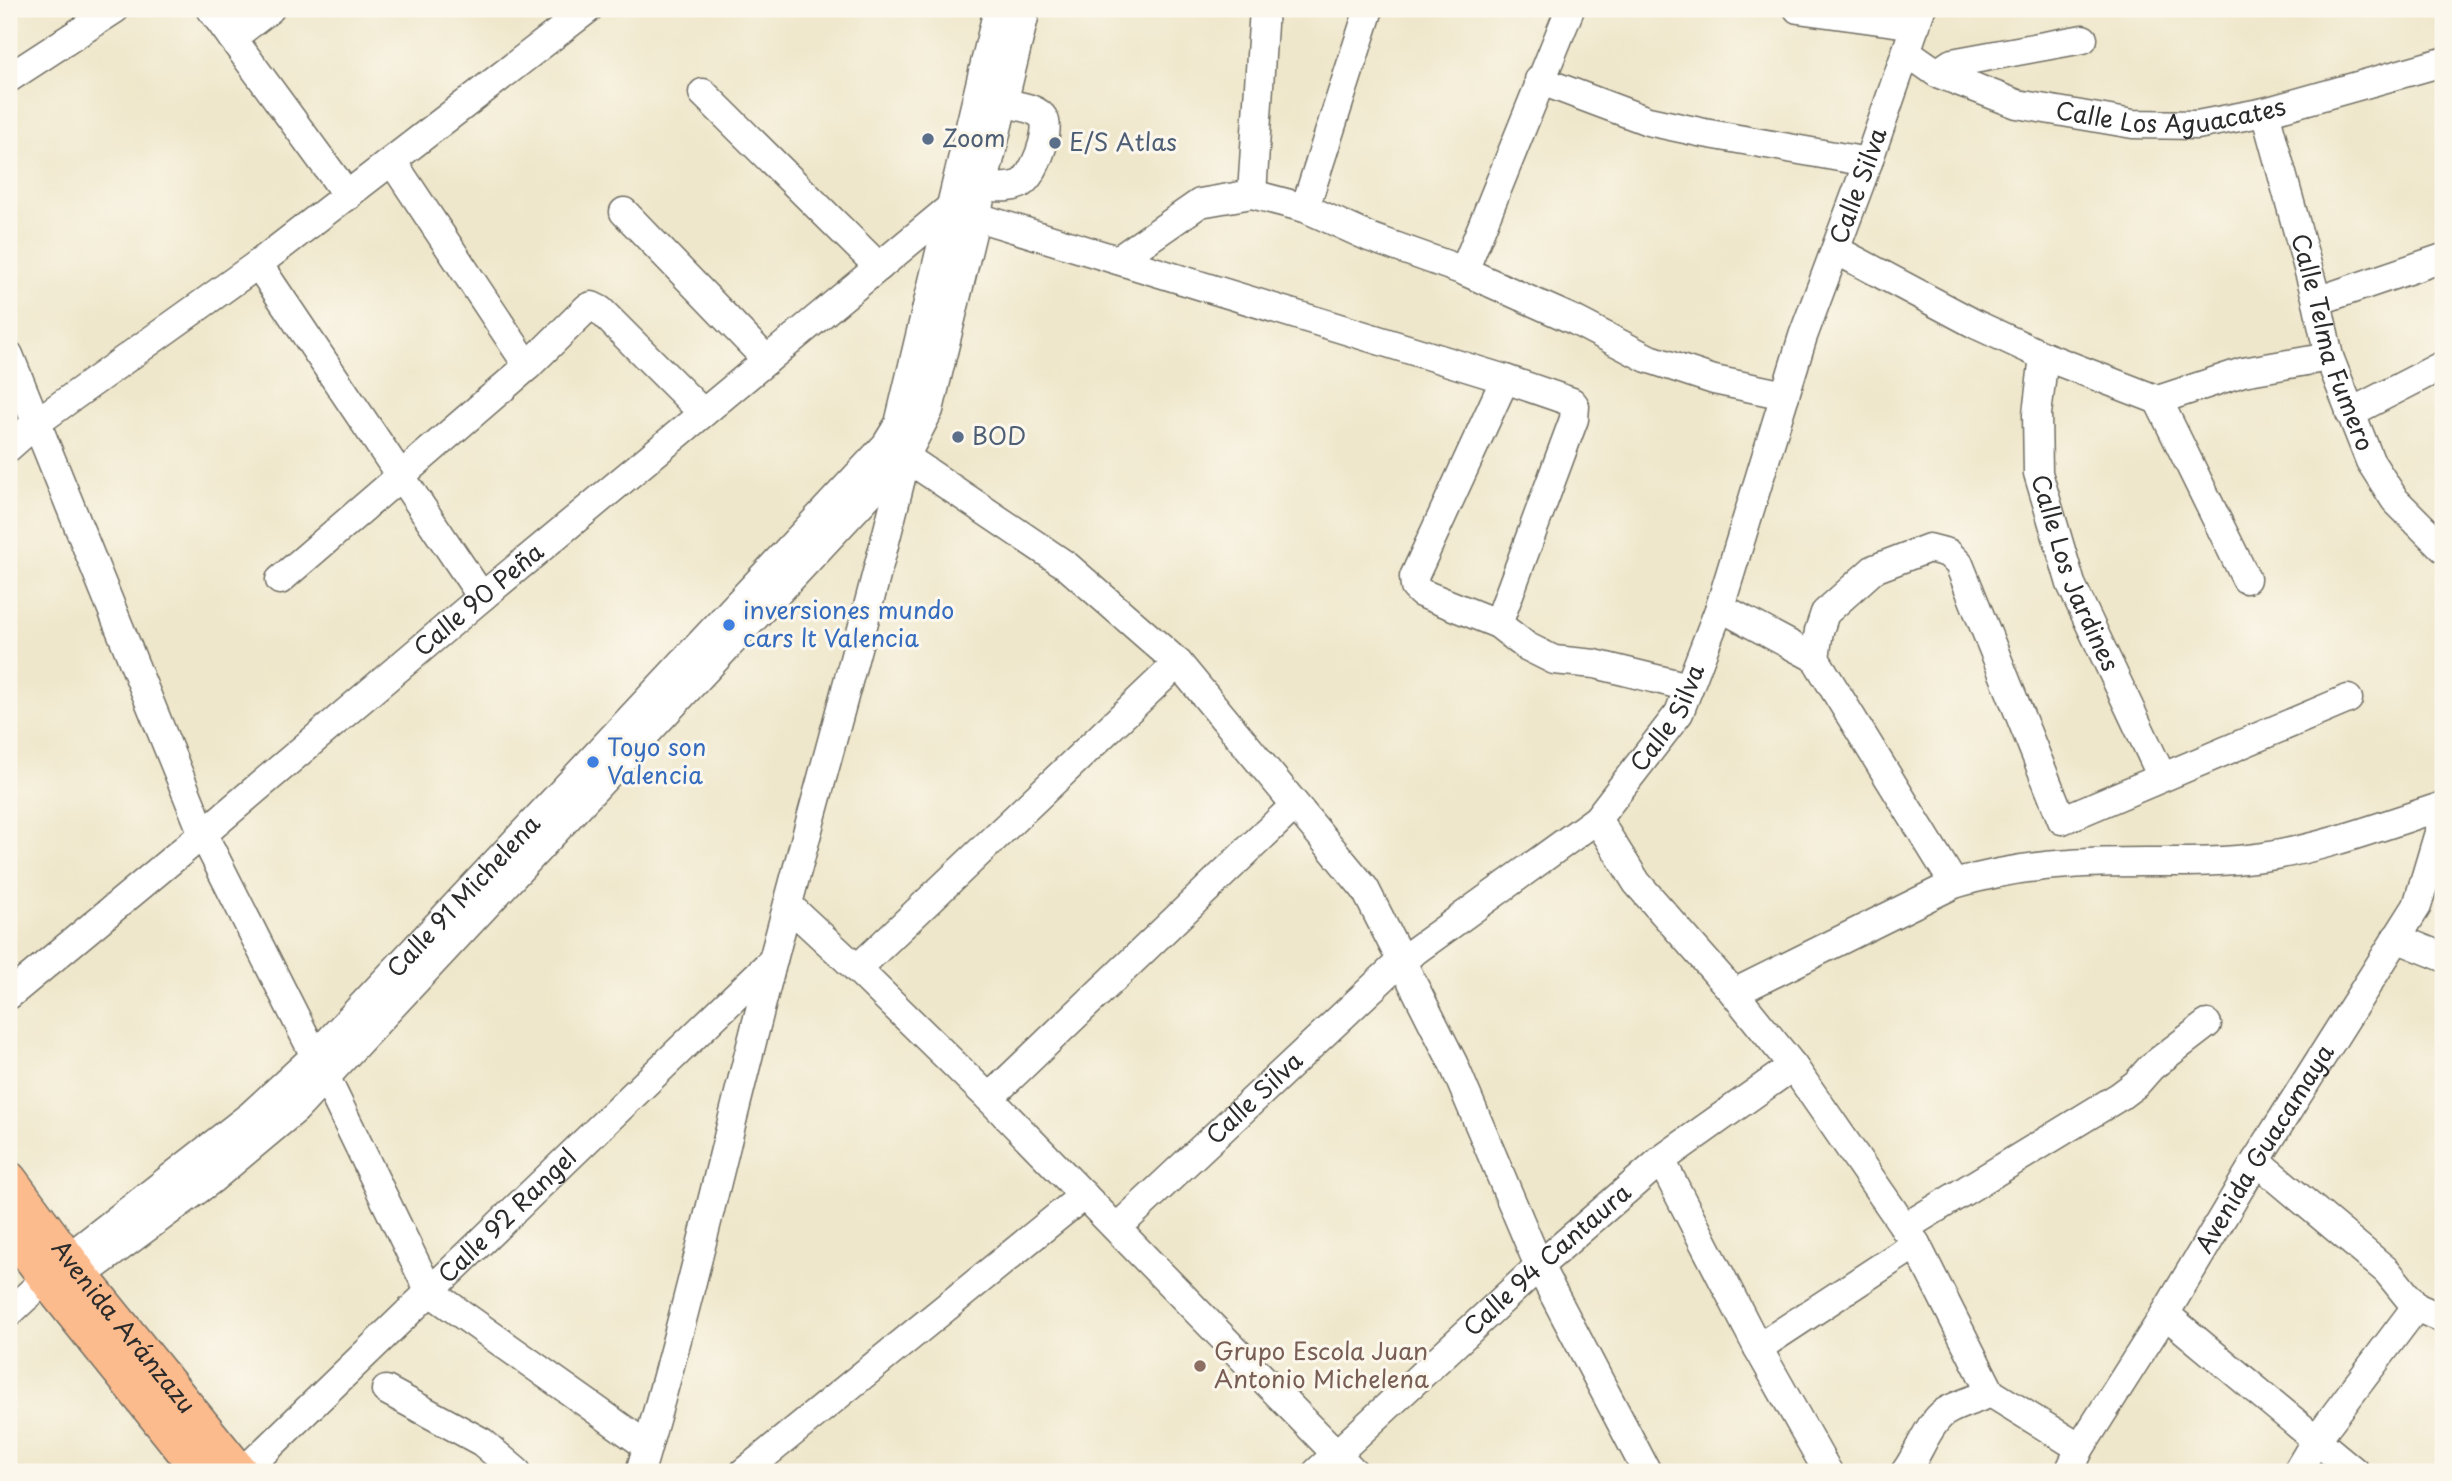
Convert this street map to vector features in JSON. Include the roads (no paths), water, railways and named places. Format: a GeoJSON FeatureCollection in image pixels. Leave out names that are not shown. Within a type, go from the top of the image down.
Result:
{"type":"FeatureCollection","features":[{"type":"Feature","properties":{"kind":"main road","name":"Avenida Aránzazu"},"geometry":{"type":"LineString","coordinates":[[9,1179],[48,1286],[241,1472]]}},
{"type":"Feature","properties":{"kind":"main road","name":"Avenida Aránzazu"},"geometry":{"type":"LineString","coordinates":[[9,1227],[48,1286],[201,1472]]}},
{"type":"Feature","properties":{"kind":"street"},"geometry":{"type":"LineString","coordinates":[[9,78],[115,9]]}},
{"type":"Feature","properties":{"kind":"street"},"geometry":{"type":"LineString","coordinates":[[211,9],[348,196]]}},
{"type":"Feature","properties":{"kind":"street"},"geometry":{"type":"LineString","coordinates":[[232,38],[270,9]]}},
{"type":"Feature","properties":{"kind":"street"},"geometry":{"type":"LineString","coordinates":[[9,447],[36,423],[348,196],[588,9]]}},
{"type":"Feature","properties":{"kind":"street"},"geometry":{"type":"LineString","coordinates":[[9,355],[204,834],[429,1291],[643,1459],[773,960],[877,578],[899,424],[962,212],[998,9]]}},
{"type":"Feature","properties":{"kind":"street"},"geometry":{"type":"LineString","coordinates":[[962,212],[982,187],[1026,9]]}},
{"type":"Feature","properties":{"kind":"street"},"geometry":{"type":"LineString","coordinates":[[1252,194],[1264,9]]}},
{"type":"Feature","properties":{"kind":"street"},"geometry":{"type":"LineString","coordinates":[[1305,208],[1369,9]]}},
{"type":"Feature","properties":{"kind":"street"},"geometry":{"type":"LineString","coordinates":[[1464,271],[1539,80],[1570,9]]}},
{"type":"Feature","properties":{"kind":"street"},"geometry":{"type":"LineString","coordinates":[[1798,9],[1918,17]]}},
{"type":"Feature","properties":{"kind":"street","name":"Calle Silva"},"geometry":{"type":"LineString","coordinates":[[1117,1228],[1401,961],[1597,819],[1679,713],[1720,607],[1803,336],[1868,162],[1918,17]]}},
{"type":"Feature","properties":{"kind":"street"},"geometry":{"type":"LineString","coordinates":[[1937,74],[1952,63],[2083,39]]}},
{"type":"Feature","properties":{"kind":"street","name":"Calle Los Aguacates"},"geometry":{"type":"LineString","coordinates":[[1907,52],[1937,74],[2017,104],[2133,124],[2197,125],[2266,112],[2443,64]]}},
{"type":"Feature","properties":{"kind":"street"},"geometry":{"type":"LineString","coordinates":[[1539,80],[1648,121],[1704,134],[1868,162]]}},
{"type":"Feature","properties":{"kind":"street"},"geometry":{"type":"LineString","coordinates":[[703,93],[879,267]]}},
{"type":"Feature","properties":{"kind":"street"},"geometry":{"type":"LineString","coordinates":[[982,187],[1014,186],[1024,182],[1030,175],[1047,133],[1045,121],[1040,114],[1004,103]]}},
{"type":"Feature","properties":{"kind":"street","name":"Calle Telma Fumero"},"geometry":{"type":"LineString","coordinates":[[2266,112],[2318,301],[2329,357],[2350,413],[2370,461],[2395,500],[2443,548]]}},
{"type":"Feature","properties":{"kind":"street"},"geometry":{"type":"LineString","coordinates":[[392,161],[528,366]]}},
{"type":"Feature","properties":{"kind":"street"},"geometry":{"type":"LineString","coordinates":[[1118,260],[1200,203],[1252,194],[1305,208],[1370,237],[1464,271],[1576,321],[1647,358],[1714,380],[1785,395]]}},
{"type":"Feature","properties":{"kind":"street"},"geometry":{"type":"LineString","coordinates":[[624,212],[767,360]]}},
{"type":"Feature","properties":{"kind":"street"},"geometry":{"type":"LineString","coordinates":[[962,212],[1572,402],[1575,407],[1574,418],[1498,624]]}},
{"type":"Feature","properties":{"kind":"street","name":"Calle 90 Peña"},"geometry":{"type":"LineString","coordinates":[[9,995],[879,267],[962,212]]}},
{"type":"Feature","properties":{"kind":"street"},"geometry":{"type":"LineString","coordinates":[[1836,250],[1975,324],[2044,356],[2158,400],[2243,372],[2329,357]]}},
{"type":"Feature","properties":{"kind":"street"},"geometry":{"type":"LineString","coordinates":[[2318,301],[2443,258]]}},
{"type":"Feature","properties":{"kind":"street"},"geometry":{"type":"LineString","coordinates":[[258,264],[482,597]]}},
{"type":"Feature","properties":{"kind":"street"},"geometry":{"type":"LineString","coordinates":[[280,580],[528,366],[592,306],[600,310],[703,413]]}},
{"type":"Feature","properties":{"kind":"street","name":"Calle Los Jardines"},"geometry":{"type":"LineString","coordinates":[[2044,356],[2037,414],[2038,473],[2071,584],[2162,778]]}},
{"type":"Feature","properties":{"kind":"street"},"geometry":{"type":"LineString","coordinates":[[2350,413],[2443,365]]}},
{"type":"Feature","properties":{"kind":"street"},"geometry":{"type":"LineString","coordinates":[[1505,379],[1413,577],[1415,587],[1421,593],[1498,624],[1526,646],[1554,660],[1595,664],[1689,687]]}},
{"type":"Feature","properties":{"kind":"street"},"geometry":{"type":"LineString","coordinates":[[2158,400],[2246,579]]}},
{"type":"Feature","properties":{"kind":"street"},"geometry":{"type":"LineString","coordinates":[[896,450],[1067,566],[1178,663],[1365,889],[1453,1063],[1539,1266],[1647,1472]]}},
{"type":"Feature","properties":{"kind":"street","name":"Calle 91 Michelena"},"geometry":{"type":"LineString","coordinates":[[48,1286],[251,1115],[320,1067],[896,450]]}},
{"type":"Feature","properties":{"kind":"street"},"geometry":{"type":"LineString","coordinates":[[1815,658],[1825,613],[1874,569],[1929,548],[1948,553],[1959,564],[2062,820],[2069,864]]}},
{"type":"Feature","properties":{"kind":"street"},"geometry":{"type":"LineString","coordinates":[[1720,607],[1815,658],[1954,884]]}},
{"type":"Feature","properties":{"kind":"street"},"geometry":{"type":"LineString","coordinates":[[857,969],[1178,663]]}},
{"type":"Feature","properties":{"kind":"street"},"geometry":{"type":"LineString","coordinates":[[2062,820],[2347,699]]}},
{"type":"Feature","properties":{"kind":"street"},"geometry":{"type":"LineString","coordinates":[[989,1098],[1294,806]]}},
{"type":"Feature","properties":{"kind":"street"},"geometry":{"type":"LineString","coordinates":[[1734,993],[1954,884],[1988,874],[2069,864],[2263,857],[2332,842],[2443,806]]}},
{"type":"Feature","properties":{"kind":"street"},"geometry":{"type":"LineString","coordinates":[[1597,819],[1637,883],[1734,993],[1793,1066],[1910,1236],[1991,1393],[2074,1460]]}},
{"type":"Feature","properties":{"kind":"street","name":"Avenida Guacamaya"},"geometry":{"type":"LineString","coordinates":[[2074,1460],[2256,1161],[2417,906],[2443,819]]}},
{"type":"Feature","properties":{"kind":"street"},"geometry":{"type":"LineString","coordinates":[[788,905],[989,1098],[1117,1228],[1336,1466]]}},
{"type":"Feature","properties":{"kind":"street"},"geometry":{"type":"LineString","coordinates":[[2396,938],[2443,957]]}},
{"type":"Feature","properties":{"kind":"street","name":"Calle 92 Rangel"},"geometry":{"type":"LineString","coordinates":[[241,1472],[773,960]]}},
{"type":"Feature","properties":{"kind":"street"},"geometry":{"type":"LineString","coordinates":[[1758,1348],[1910,1236],[2120,1096],[2136,1084],[2151,1067],[2207,1024]]}},
{"type":"Feature","properties":{"kind":"street","name":"Calle 94 Cantaura"},"geometry":{"type":"LineString","coordinates":[[1336,1466],[1539,1266],[1661,1160],[1793,1066]]}},
{"type":"Feature","properties":{"kind":"street"},"geometry":{"type":"LineString","coordinates":[[1661,1160],[1758,1348],[1828,1472]]}},
{"type":"Feature","properties":{"kind":"street"},"geometry":{"type":"LineString","coordinates":[[2256,1161],[2387,1270],[2416,1307],[2443,1319]]}},
{"type":"Feature","properties":{"kind":"street"},"geometry":{"type":"LineString","coordinates":[[744,1472],[1084,1195]]}},
{"type":"Feature","properties":{"kind":"street"},"geometry":{"type":"LineString","coordinates":[[2297,1472],[2316,1440],[2416,1307]]}},
{"type":"Feature","properties":{"kind":"street"},"geometry":{"type":"LineString","coordinates":[[2165,1314],[2355,1472]]}},
{"type":"Feature","properties":{"kind":"street"},"geometry":{"type":"LineString","coordinates":[[386,1390],[482,1442],[517,1472]]}},
{"type":"Feature","properties":{"kind":"street"},"geometry":{"type":"LineString","coordinates":[[1905,1472],[1915,1461],[1933,1426],[1944,1413],[1991,1393]]}},
{"type":"Feature","properties":{"kind":"place","name":"Zoom"},"geometry":{"type":"Point","coordinates":[928,139]}},
{"type":"Feature","properties":{"kind":"place","name":"E/S Atlas"},"geometry":{"type":"Point","coordinates":[1055,143]}},
{"type":"Feature","properties":{"kind":"place","name":"BOD"},"geometry":{"type":"Point","coordinates":[958,437]}},
{"type":"Feature","properties":{"kind":"place","name":"inversiones mundo cars lt Valencia"},"geometry":{"type":"Point","coordinates":[729,625]}},
{"type":"Feature","properties":{"kind":"place","name":"Toyo son Valencia"},"geometry":{"type":"Point","coordinates":[593,762]}},
{"type":"Feature","properties":{"kind":"place","name":"Grupo Escola Juan Antonio Michelena"},"geometry":{"type":"Point","coordinates":[1200,1366]}}]}
